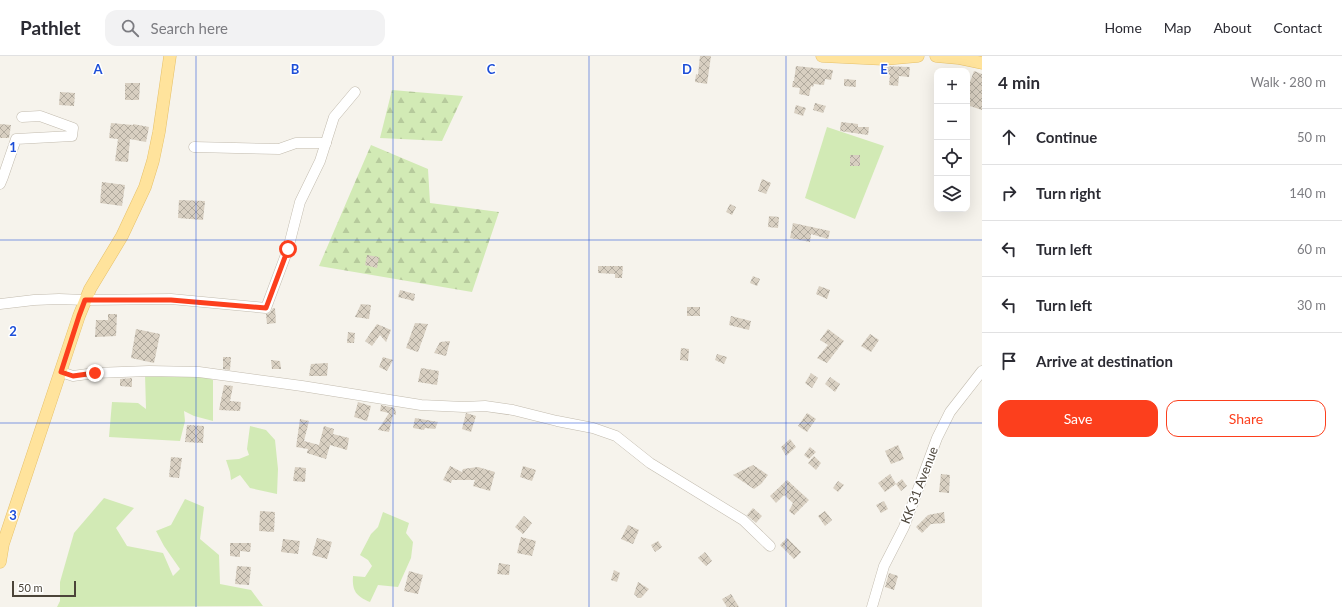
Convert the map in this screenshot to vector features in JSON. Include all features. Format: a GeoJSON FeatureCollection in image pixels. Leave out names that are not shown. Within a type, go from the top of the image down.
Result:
{"type":"FeatureCollection","features":[{"type":"Feature","properties":{"kind":"main road"},"geometry":{"type":"LineString","coordinates":[[0,562],[5,537],[85,300],[90,288],[122,236],[145,187],[153,161],[159,132],[170,56]]}},
{"type":"Feature","properties":{"kind":"main road"},"geometry":{"type":"LineString","coordinates":[[822,56],[884,59],[918,56]]}},
{"type":"Feature","properties":{"kind":"main road"},"geometry":{"type":"LineString","coordinates":[[936,56],[958,58],[982,63]]}},
{"type":"Feature","properties":{"kind":"street"},"geometry":{"type":"LineString","coordinates":[[0,304],[59,299],[171,300],[266,308],[288,249],[300,202],[320,161],[334,117],[355,92]]}},
{"type":"Feature","properties":{"kind":"street"},"geometry":{"type":"LineString","coordinates":[[0,184],[4,177],[16,139],[72,136],[73,128],[40,116],[22,117]]}},
{"type":"Feature","properties":{"kind":"street"},"geometry":{"type":"LineString","coordinates":[[194,147],[279,150],[296,143],[326,142]]}},
{"type":"Feature","properties":{"kind":"street"},"geometry":{"type":"LineString","coordinates":[[61,372],[73,376],[95,373],[149,371],[199,372],[421,404],[464,407],[485,406],[513,410],[593,428],[616,436],[655,466],[743,520],[770,546]]}},
{"type":"Feature","properties":{"kind":"street","name":"KK 31 Avenue"},"geometry":{"type":"LineString","coordinates":[[872,607],[884,566],[904,526],[937,438],[950,412],[982,371]]}},
{"type":"Feature","properties":{"kind":"green space"},"geometry":{"type":"Polygon","coordinates":[[[392,90],[463,96],[442,141],[380,138],[392,90]]]}},
{"type":"Feature","properties":{"kind":"green space"},"geometry":{"type":"Polygon","coordinates":[[[827,127],[884,146],[855,219],[805,198],[827,127]]]}},
{"type":"Feature","properties":{"kind":"green space"},"geometry":{"type":"Polygon","coordinates":[[[371,145],[428,169],[430,203],[499,212],[472,292],[319,266],[371,145]]]}},
{"type":"Feature","properties":{"kind":"green space"},"geometry":{"type":"Polygon","coordinates":[[[145,374],[198,374],[213,380],[213,421],[194,416],[184,411],[185,421],[180,441],[109,437],[112,402],[138,403],[146,409],[145,374]]]}},
{"type":"Feature","properties":{"kind":"green space"},"geometry":{"type":"Polygon","coordinates":[[[250,426],[266,430],[275,440],[278,469],[277,494],[250,488],[240,475],[231,480],[226,460],[239,459],[249,455],[247,449],[250,426]]]}},
{"type":"Feature","properties":{"kind":"green space"},"geometry":{"type":"Polygon","coordinates":[[[104,498],[134,508],[116,528],[127,546],[163,553],[173,576],[180,569],[164,546],[156,531],[171,525],[185,499],[204,507],[200,539],[219,555],[220,584],[251,590],[263,606],[57,607],[60,601],[60,582],[74,533],[104,498]]]}},
{"type":"Feature","properties":{"kind":"green space"},"geometry":{"type":"Polygon","coordinates":[[[383,512],[409,523],[406,533],[413,542],[411,558],[398,587],[378,585],[370,602],[361,598],[354,589],[353,576],[365,577],[372,566],[368,560],[360,555],[371,534],[378,527],[383,512]]]}},
{"type":"Feature","properties":{"kind":"building"},"geometry":{"type":"Polygon","coordinates":[[[700,56],[711,56],[707,84],[695,82],[696,74],[698,75],[700,56]]]}},
{"type":"Feature","properties":{"kind":"building"},"geometry":{"type":"Polygon","coordinates":[[[796,66],[833,70],[831,80],[825,79],[824,85],[814,84],[813,87],[811,86],[809,96],[799,94],[800,88],[792,87],[796,66]]]}},
{"type":"Feature","properties":{"kind":"building"},"geometry":{"type":"Polygon","coordinates":[[[882,66],[910,67],[909,77],[899,76],[898,86],[889,85],[890,75],[882,74],[882,66]]]}},
{"type":"Feature","properties":{"kind":"building"},"geometry":{"type":"Polygon","coordinates":[[[974,71],[982,74],[982,110],[970,106],[970,82],[974,71]]]}},
{"type":"Feature","properties":{"kind":"building"},"geometry":{"type":"Polygon","coordinates":[[[844,79],[856,80],[856,87],[844,86],[844,79]]]}},
{"type":"Feature","properties":{"kind":"building"},"geometry":{"type":"Polygon","coordinates":[[[125,83],[140,83],[139,100],[125,100],[125,83]]]}},
{"type":"Feature","properties":{"kind":"building"},"geometry":{"type":"Polygon","coordinates":[[[60,92],[75,93],[74,106],[59,105],[60,92]]]}},
{"type":"Feature","properties":{"kind":"building"},"geometry":{"type":"Polygon","coordinates":[[[815,103],[826,106],[823,113],[813,110],[815,103]]]}},
{"type":"Feature","properties":{"kind":"building"},"geometry":{"type":"Polygon","coordinates":[[[796,105],[806,108],[803,116],[794,113],[796,105]]]}},
{"type":"Feature","properties":{"kind":"building"},"geometry":{"type":"Polygon","coordinates":[[[841,122],[858,124],[858,127],[869,127],[868,135],[840,131],[841,122]]]}},
{"type":"Feature","properties":{"kind":"building"},"geometry":{"type":"Polygon","coordinates":[[[111,123],[133,124],[149,127],[146,142],[130,139],[128,162],[115,161],[118,139],[109,138],[111,123]]]}},
{"type":"Feature","properties":{"kind":"building"},"geometry":{"type":"Polygon","coordinates":[[[0,124],[11,125],[9,138],[0,138],[0,124]]]}},
{"type":"Feature","properties":{"kind":"building"},"geometry":{"type":"Polygon","coordinates":[[[850,155],[860,155],[860,166],[850,166],[850,155]]]}},
{"type":"Feature","properties":{"kind":"building"},"geometry":{"type":"Polygon","coordinates":[[[762,179],[771,183],[766,194],[758,191],[762,179]]]}},
{"type":"Feature","properties":{"kind":"building"},"geometry":{"type":"Polygon","coordinates":[[[102,182],[125,185],[122,206],[100,203],[102,182]]]}},
{"type":"Feature","properties":{"kind":"building"},"geometry":{"type":"Polygon","coordinates":[[[179,200],[205,201],[203,220],[178,218],[179,200]]]}},
{"type":"Feature","properties":{"kind":"building"},"geometry":{"type":"Polygon","coordinates":[[[730,204],[736,207],[732,215],[726,212],[730,204]]]}},
{"type":"Feature","properties":{"kind":"building"},"geometry":{"type":"Polygon","coordinates":[[[769,216],[779,217],[778,228],[768,227],[769,216]]]}},
{"type":"Feature","properties":{"kind":"building"},"geometry":{"type":"Polygon","coordinates":[[[793,223],[830,231],[828,239],[811,234],[810,242],[790,238],[793,223]]]}},
{"type":"Feature","properties":{"kind":"building"},"geometry":{"type":"Polygon","coordinates":[[[367,255],[379,257],[377,268],[365,265],[367,255]]]}},
{"type":"Feature","properties":{"kind":"building"},"geometry":{"type":"Polygon","coordinates":[[[598,266],[623,266],[622,278],[615,278],[615,274],[598,273],[598,266]]]}},
{"type":"Feature","properties":{"kind":"building"},"geometry":{"type":"Polygon","coordinates":[[[753,276],[760,279],[757,286],[750,283],[753,276]]]}},
{"type":"Feature","properties":{"kind":"building"},"geometry":{"type":"Polygon","coordinates":[[[819,286],[830,290],[827,299],[816,294],[819,286]]]}},
{"type":"Feature","properties":{"kind":"building"},"geometry":{"type":"Polygon","coordinates":[[[400,290],[415,294],[414,301],[398,297],[400,290]]]}},
{"type":"Feature","properties":{"kind":"building"},"geometry":{"type":"Polygon","coordinates":[[[361,304],[371,305],[369,319],[355,317],[361,304]]]}},
{"type":"Feature","properties":{"kind":"building"},"geometry":{"type":"Polygon","coordinates":[[[687,307],[700,307],[700,316],[687,316],[687,307]]]}},
{"type":"Feature","properties":{"kind":"building"},"geometry":{"type":"Polygon","coordinates":[[[273,308],[275,308],[276,323],[267,324],[266,314],[270,313],[273,308]]]}},
{"type":"Feature","properties":{"kind":"building"},"geometry":{"type":"Polygon","coordinates":[[[108,314],[117,314],[116,336],[95,337],[96,320],[108,320],[108,314]]]}},
{"type":"Feature","properties":{"kind":"building"},"geometry":{"type":"Polygon","coordinates":[[[731,316],[751,321],[749,330],[729,325],[731,316]]]}},
{"type":"Feature","properties":{"kind":"building"},"geometry":{"type":"Polygon","coordinates":[[[415,323],[428,324],[418,352],[406,348],[415,323]]]}},
{"type":"Feature","properties":{"kind":"building"},"geometry":{"type":"Polygon","coordinates":[[[377,324],[391,330],[386,342],[380,335],[372,346],[365,341],[377,324]]]}},
{"type":"Feature","properties":{"kind":"building"},"geometry":{"type":"Polygon","coordinates":[[[136,329],[160,334],[154,363],[131,358],[136,329]]]}},
{"type":"Feature","properties":{"kind":"building"},"geometry":{"type":"Polygon","coordinates":[[[828,329],[844,341],[827,363],[817,358],[828,345],[820,340],[828,329]]]}},
{"type":"Feature","properties":{"kind":"building"},"geometry":{"type":"Polygon","coordinates":[[[348,332],[355,333],[354,343],[347,343],[348,332]]]}},
{"type":"Feature","properties":{"kind":"building"},"geometry":{"type":"Polygon","coordinates":[[[870,334],[879,340],[871,352],[861,346],[870,334]]]}},
{"type":"Feature","properties":{"kind":"building"},"geometry":{"type":"Polygon","coordinates":[[[450,341],[446,356],[434,353],[440,342],[450,341]]]}},
{"type":"Feature","properties":{"kind":"building"},"geometry":{"type":"Polygon","coordinates":[[[681,348],[689,349],[688,361],[680,360],[681,348]]]}},
{"type":"Feature","properties":{"kind":"building"},"geometry":{"type":"Polygon","coordinates":[[[717,354],[727,357],[724,364],[715,360],[717,354]]]}},
{"type":"Feature","properties":{"kind":"building"},"geometry":{"type":"Polygon","coordinates":[[[223,357],[231,357],[230,370],[223,369],[223,357]]]}},
{"type":"Feature","properties":{"kind":"building"},"geometry":{"type":"Polygon","coordinates":[[[383,357],[393,360],[387,371],[379,367],[383,357]]]}},
{"type":"Feature","properties":{"kind":"building"},"geometry":{"type":"Polygon","coordinates":[[[271,360],[280,361],[281,369],[272,369],[271,360]]]}},
{"type":"Feature","properties":{"kind":"building"},"geometry":{"type":"Polygon","coordinates":[[[328,363],[327,376],[309,376],[311,364],[328,363]]]}},
{"type":"Feature","properties":{"kind":"building"},"geometry":{"type":"Polygon","coordinates":[[[421,368],[439,371],[437,385],[418,382],[421,368]]]}},
{"type":"Feature","properties":{"kind":"building"},"geometry":{"type":"Polygon","coordinates":[[[811,373],[818,378],[812,388],[805,383],[811,373]]]}},
{"type":"Feature","properties":{"kind":"building"},"geometry":{"type":"Polygon","coordinates":[[[830,377],[840,384],[835,392],[825,384],[830,377]]]}},
{"type":"Feature","properties":{"kind":"building"},"geometry":{"type":"Polygon","coordinates":[[[132,378],[132,387],[120,386],[120,379],[132,378]]]}},
{"type":"Feature","properties":{"kind":"building"},"geometry":{"type":"Polygon","coordinates":[[[224,385],[233,386],[230,401],[241,402],[240,411],[219,410],[224,385]]]}},
{"type":"Feature","properties":{"kind":"building"},"geometry":{"type":"Polygon","coordinates":[[[358,402],[371,406],[367,421],[354,417],[358,402]]]}},
{"type":"Feature","properties":{"kind":"building"},"geometry":{"type":"Polygon","coordinates":[[[381,405],[395,408],[396,415],[393,414],[389,432],[378,430],[389,413],[380,411],[381,405]]]}},
{"type":"Feature","properties":{"kind":"building"},"geometry":{"type":"Polygon","coordinates":[[[466,413],[476,416],[471,432],[462,429],[466,413]]]}},
{"type":"Feature","properties":{"kind":"building"},"geometry":{"type":"Polygon","coordinates":[[[807,413],[816,419],[807,432],[798,426],[807,413]]]}},
{"type":"Feature","properties":{"kind":"building"},"geometry":{"type":"Polygon","coordinates":[[[415,418],[438,422],[435,429],[425,428],[424,430],[413,428],[415,418]]]}},
{"type":"Feature","properties":{"kind":"building"},"geometry":{"type":"Polygon","coordinates":[[[300,419],[309,421],[304,441],[319,445],[324,426],[334,429],[333,434],[349,438],[347,450],[330,445],[326,459],[307,453],[308,449],[296,447],[300,419]]]}},
{"type":"Feature","properties":{"kind":"building"},"geometry":{"type":"Polygon","coordinates":[[[187,425],[204,426],[203,443],[185,442],[187,425]]]}},
{"type":"Feature","properties":{"kind":"building"},"geometry":{"type":"Polygon","coordinates":[[[790,439],[796,447],[786,456],[781,447],[790,439]]]}},
{"type":"Feature","properties":{"kind":"building"},"geometry":{"type":"Polygon","coordinates":[[[898,445],[904,459],[891,464],[885,451],[898,445]]]}},
{"type":"Feature","properties":{"kind":"building"},"geometry":{"type":"Polygon","coordinates":[[[810,447],[816,452],[809,459],[804,455],[810,447]]]}},
{"type":"Feature","properties":{"kind":"building"},"geometry":{"type":"Polygon","coordinates":[[[814,456],[821,463],[816,470],[808,463],[814,456]]]}},
{"type":"Feature","properties":{"kind":"building"},"geometry":{"type":"Polygon","coordinates":[[[171,457],[182,458],[179,478],[169,477],[171,457]]]}},
{"type":"Feature","properties":{"kind":"building"},"geometry":{"type":"Polygon","coordinates":[[[753,465],[768,475],[761,484],[754,489],[733,475],[753,465]]]}},
{"type":"Feature","properties":{"kind":"building"},"geometry":{"type":"Polygon","coordinates":[[[450,466],[462,472],[463,469],[478,467],[495,472],[490,491],[473,486],[475,480],[452,480],[451,483],[443,480],[450,466]]]}},
{"type":"Feature","properties":{"kind":"building"},"geometry":{"type":"Polygon","coordinates":[[[523,466],[536,470],[532,481],[520,477],[523,466]]]}},
{"type":"Feature","properties":{"kind":"building"},"geometry":{"type":"Polygon","coordinates":[[[295,467],[306,468],[305,482],[293,481],[295,467]]]}},
{"type":"Feature","properties":{"kind":"building"},"geometry":{"type":"Polygon","coordinates":[[[890,474],[896,484],[885,492],[878,483],[890,474]]]}},
{"type":"Feature","properties":{"kind":"building"},"geometry":{"type":"Polygon","coordinates":[[[941,474],[950,475],[949,493],[939,492],[941,474]]]}},
{"type":"Feature","properties":{"kind":"building"},"geometry":{"type":"Polygon","coordinates":[[[902,479],[907,486],[901,491],[896,484],[902,479]]]}},
{"type":"Feature","properties":{"kind":"building"},"geometry":{"type":"Polygon","coordinates":[[[787,480],[809,500],[794,515],[789,511],[793,503],[784,495],[776,503],[770,496],[787,480]]]}},
{"type":"Feature","properties":{"kind":"building"},"geometry":{"type":"Polygon","coordinates":[[[838,481],[844,485],[838,492],[833,488],[838,481]]]}},
{"type":"Feature","properties":{"kind":"building"},"geometry":{"type":"Polygon","coordinates":[[[884,501],[888,509],[881,513],[876,505],[884,501]]]}},
{"type":"Feature","properties":{"kind":"building"},"geometry":{"type":"Polygon","coordinates":[[[753,508],[762,516],[756,523],[747,515],[753,508]]]}},
{"type":"Feature","properties":{"kind":"building"},"geometry":{"type":"Polygon","coordinates":[[[260,511],[275,512],[274,532],[259,531],[260,511]]]}},
{"type":"Feature","properties":{"kind":"building"},"geometry":{"type":"Polygon","coordinates":[[[825,511],[832,520],[825,526],[818,516],[825,511]]]}},
{"type":"Feature","properties":{"kind":"building"},"geometry":{"type":"Polygon","coordinates":[[[944,512],[945,523],[931,524],[922,533],[916,527],[928,515],[944,512]]]}},
{"type":"Feature","properties":{"kind":"building"},"geometry":{"type":"Polygon","coordinates":[[[524,516],[532,523],[523,534],[515,527],[524,516]]]}},
{"type":"Feature","properties":{"kind":"building"},"geometry":{"type":"Polygon","coordinates":[[[628,525],[639,530],[633,544],[621,539],[628,525]]]}},
{"type":"Feature","properties":{"kind":"building"},"geometry":{"type":"Polygon","coordinates":[[[521,537],[536,541],[532,556],[517,553],[521,537]]]}},
{"type":"Feature","properties":{"kind":"building"},"geometry":{"type":"Polygon","coordinates":[[[317,538],[332,542],[327,559],[312,555],[317,538]]]}},
{"type":"Feature","properties":{"kind":"building"},"geometry":{"type":"Polygon","coordinates":[[[787,538],[801,552],[794,559],[780,545],[787,538]]]}},
{"type":"Feature","properties":{"kind":"building"},"geometry":{"type":"Polygon","coordinates":[[[283,539],[300,541],[298,554],[281,552],[283,539]]]}},
{"type":"Feature","properties":{"kind":"building"},"geometry":{"type":"Polygon","coordinates":[[[658,541],[662,547],[655,552],[651,545],[658,541]]]}},
{"type":"Feature","properties":{"kind":"building"},"geometry":{"type":"Polygon","coordinates":[[[230,543],[251,543],[250,552],[240,551],[240,557],[230,556],[230,543]]]}},
{"type":"Feature","properties":{"kind":"building"},"geometry":{"type":"Polygon","coordinates":[[[705,552],[712,561],[706,566],[698,558],[705,552]]]}},
{"type":"Feature","properties":{"kind":"building"},"geometry":{"type":"Polygon","coordinates":[[[499,563],[510,565],[509,575],[497,574],[499,563]]]}},
{"type":"Feature","properties":{"kind":"building"},"geometry":{"type":"Polygon","coordinates":[[[237,566],[251,567],[249,585],[235,584],[237,566]]]}},
{"type":"Feature","properties":{"kind":"building"},"geometry":{"type":"Polygon","coordinates":[[[614,570],[620,573],[617,582],[611,580],[614,570]]]}},
{"type":"Feature","properties":{"kind":"building"},"geometry":{"type":"Polygon","coordinates":[[[409,571],[423,575],[418,594],[404,591],[409,571]]]}},
{"type":"Feature","properties":{"kind":"building"},"geometry":{"type":"Polygon","coordinates":[[[889,573],[898,576],[894,590],[885,587],[889,573]]]}},
{"type":"Feature","properties":{"kind":"building"},"geometry":{"type":"Polygon","coordinates":[[[638,582],[649,589],[641,598],[638,598],[634,594],[638,582]]]}},
{"type":"Feature","properties":{"kind":"building"},"geometry":{"type":"Polygon","coordinates":[[[731,594],[739,607],[727,607],[722,599],[731,594]]]}},
{"type":"Feature","properties":{"kind":"route"},"geometry":{"type":"LineString","coordinates":[[95,373],[73,376],[61,372],[85,300],[171,300],[266,308],[288,249]]}}]}
